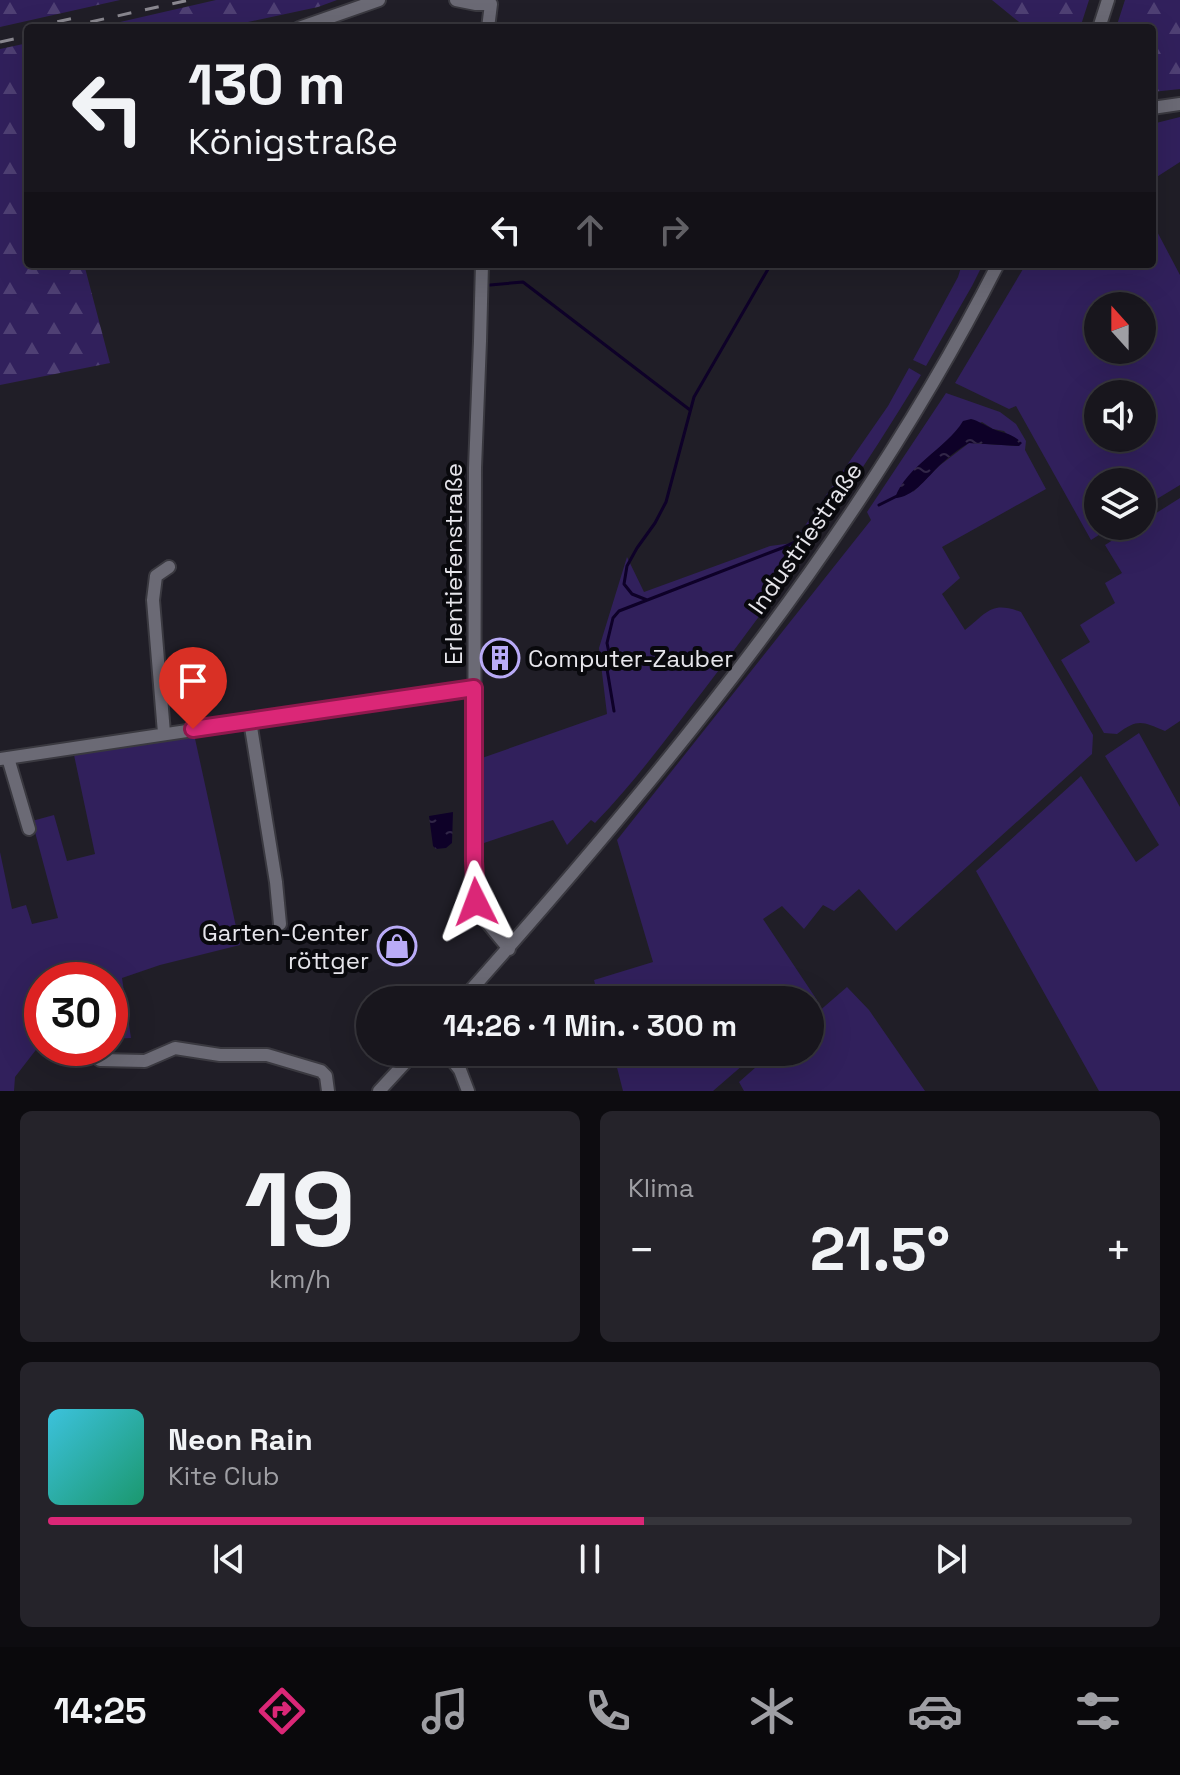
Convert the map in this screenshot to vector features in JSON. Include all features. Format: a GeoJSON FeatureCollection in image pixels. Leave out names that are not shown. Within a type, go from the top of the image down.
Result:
{"type":"FeatureCollection","features":[{"type":"Feature","properties":{"kind":"street"},"geometry":{"type":"LineString","coordinates":[[310,24],[379,0]]}},
{"type":"Feature","properties":{"kind":"street"},"geometry":{"type":"LineString","coordinates":[[456,0],[491,4],[488,24]]}},
{"type":"Feature","properties":{"kind":"street"},"geometry":{"type":"LineString","coordinates":[[1100,24],[1108,0]]}},
{"type":"Feature","properties":{"kind":"street"},"geometry":{"type":"LineString","coordinates":[[1156,107],[1180,104]]}},
{"type":"Feature","properties":{"kind":"street","name":"Erlentiefenstraße"},"geometry":{"type":"LineString","coordinates":[[482,268],[475,468],[474,861],[476,902],[481,915],[509,949]]}},
{"type":"Feature","properties":{"kind":"street","name":"Industriestraße"},"geometry":{"type":"LineString","coordinates":[[475,986],[646,785],[772,624],[885,462],[935,381],[996,268]]}},
{"type":"Feature","properties":{"kind":"street"},"geometry":{"type":"LineString","coordinates":[[164,733],[153,600],[156,576],[169,567]]}},
{"type":"Feature","properties":{"kind":"street"},"geometry":{"type":"LineString","coordinates":[[29,829],[4,758],[474,688]]}},
{"type":"Feature","properties":{"kind":"street"},"geometry":{"type":"LineString","coordinates":[[250,721],[280,924]]}},
{"type":"Feature","properties":{"kind":"street"},"geometry":{"type":"LineString","coordinates":[[460,792],[474,792]]}},
{"type":"Feature","properties":{"kind":"street"},"geometry":{"type":"LineString","coordinates":[[128,1061],[145,1061],[175,1048],[220,1055],[267,1055],[321,1071],[326,1076],[328,1091]]}},
{"type":"Feature","properties":{"kind":"street"},"geometry":{"type":"LineString","coordinates":[[379,1091],[402,1066]]}},
{"type":"Feature","properties":{"kind":"street"},"geometry":{"type":"LineString","coordinates":[[457,1066],[468,1091]]}},
{"type":"Feature","properties":{"kind":"green space"},"geometry":{"type":"Polygon","coordinates":[[[0,0],[120,0],[0,27],[0,0]]]}},
{"type":"Feature","properties":{"kind":"green space"},"geometry":{"type":"Polygon","coordinates":[[[216,0],[337,0],[239,24],[111,24],[216,0]]]}},
{"type":"Feature","properties":{"kind":"green space"},"geometry":{"type":"Polygon","coordinates":[[[992,0],[1089,0],[1081,24],[1022,24],[992,0]]]}},
{"type":"Feature","properties":{"kind":"green space"},"geometry":{"type":"Polygon","coordinates":[[[1125,0],[1180,0],[1180,89],[1156,92],[1156,24],[1117,24],[1125,0]]]}},
{"type":"Feature","properties":{"kind":"green space"},"geometry":{"type":"Polygon","coordinates":[[[24,44],[24,268],[85,268],[110,363],[0,385],[0,49],[24,44]]]}},
{"type":"Feature","properties":{"kind":"green space"},"geometry":{"type":"Polygon","coordinates":[[[1180,117],[1180,162],[1156,177],[1156,123],[1180,117]]]}},
{"type":"Feature","properties":{"kind":"green space"},"geometry":{"type":"Polygon","coordinates":[[[1156,230],[1180,275],[1180,485],[1156,500],[1156,468],[1084,468],[1084,527],[1016,406],[1009,409],[955,383],[1024,268],[1156,268],[1156,230]]]}},
{"type":"Feature","properties":{"kind":"green space"},"geometry":{"type":"Polygon","coordinates":[[[961,268],[981,268],[926,366],[913,360],[961,268]]]}},
{"type":"Feature","properties":{"kind":"green space"},"geometry":{"type":"Polygon","coordinates":[[[909,368],[921,375],[844,496],[732,653],[610,807],[595,823],[591,820],[567,845],[553,820],[481,844],[482,758],[607,714],[599,648],[627,557],[644,592],[770,546],[793,543],[888,406],[909,368]]]}},
{"type":"Feature","properties":{"kind":"green space"},"geometry":{"type":"Polygon","coordinates":[[[946,393],[1000,412],[1016,424],[1026,441],[1025,450],[1046,489],[942,547],[960,578],[942,594],[965,630],[996,608],[1021,612],[1093,735],[1092,754],[896,931],[859,889],[834,911],[823,905],[804,929],[782,906],[763,919],[808,986],[596,986],[594,980],[653,962],[617,840],[871,520],[867,512],[946,393]],[[982,422],[957,432],[922,465],[913,492],[939,466],[969,443],[1019,446],[1004,431],[982,422]]]}},
{"type":"Feature","properties":{"kind":"green space"},"geometry":{"type":"Polygon","coordinates":[[[1180,498],[1180,721],[1165,731],[1141,723],[1117,734],[1104,733],[1061,660],[1090,642],[1080,625],[1115,603],[1105,583],[1122,573],[1105,545],[1113,540],[1156,540],[1156,513],[1180,498]]]}},
{"type":"Feature","properties":{"kind":"green space"},"geometry":{"type":"Polygon","coordinates":[[[1139,733],[1180,807],[1180,1091],[1099,1091],[976,871],[1081,776],[1136,862],[1159,845],[1105,756],[1139,733]]]}},
{"type":"Feature","properties":{"kind":"green space"},"geometry":{"type":"Polygon","coordinates":[[[194,734],[240,945],[128,976],[128,962],[24,962],[24,1065],[15,1077],[14,1091],[0,1091],[0,852],[12,909],[26,905],[32,924],[58,918],[32,821],[54,815],[67,861],[95,854],[74,755],[194,734]]]}},
{"type":"Feature","properties":{"kind":"green space"},"geometry":{"type":"Polygon","coordinates":[[[847,987],[869,1010],[925,1091],[744,1091],[739,1082],[757,1066],[824,1066],[824,1007],[847,987]]]}},
{"type":"Feature","properties":{"kind":"green space"},"geometry":{"type":"Polygon","coordinates":[[[617,1066],[742,1066],[713,1091],[623,1091],[617,1066]]]}},
{"type":"Feature","properties":{"kind":"water"},"geometry":{"type":"Polygon","coordinates":[[[971,419],[1011,435],[1022,443],[1019,446],[969,443],[913,491],[895,498],[908,476],[963,421],[971,419]]]}},
{"type":"Feature","properties":{"kind":"water"},"geometry":{"type":"Polygon","coordinates":[[[453,812],[452,843],[446,848],[436,849],[429,816],[453,812]]]}},
{"type":"Feature","properties":{"kind":"waterway"},"geometry":{"type":"LineString","coordinates":[[647,600],[632,594],[624,584],[627,566],[666,502],[694,397],[769,268]]}},
{"type":"Feature","properties":{"kind":"waterway"},"geometry":{"type":"LineString","coordinates":[[490,285],[523,282],[690,410]]}},
{"type":"Feature","properties":{"kind":"waterway"},"geometry":{"type":"LineString","coordinates":[[614,711],[607,669],[610,658],[607,643],[613,618],[619,611],[803,538],[844,489]]}},
{"type":"Feature","properties":{"kind":"waterway"},"geometry":{"type":"LineString","coordinates":[[879,505],[897,496]]}},
{"type":"Feature","properties":{"kind":"railway"},"geometry":{"type":"LineString","coordinates":[[81,24],[189,0]]}},
{"type":"Feature","properties":{"kind":"railway"},"geometry":{"type":"LineString","coordinates":[[48,24],[74,18]]}},
{"type":"Feature","properties":{"kind":"railway"},"geometry":{"type":"LineString","coordinates":[[0,42],[24,37]]}},
{"type":"Feature","properties":{"kind":"place","name":"Computer-Zauber"},"geometry":{"type":"Point","coordinates":[500,658]}},
{"type":"Feature","properties":{"kind":"place","name":"Garten-Center röttger"},"geometry":{"type":"Point","coordinates":[397,946]}},
{"type":"Feature","properties":{"kind":"route"},"geometry":{"type":"LineString","coordinates":[[193,729],[474,688],[476,902]]}}]}
